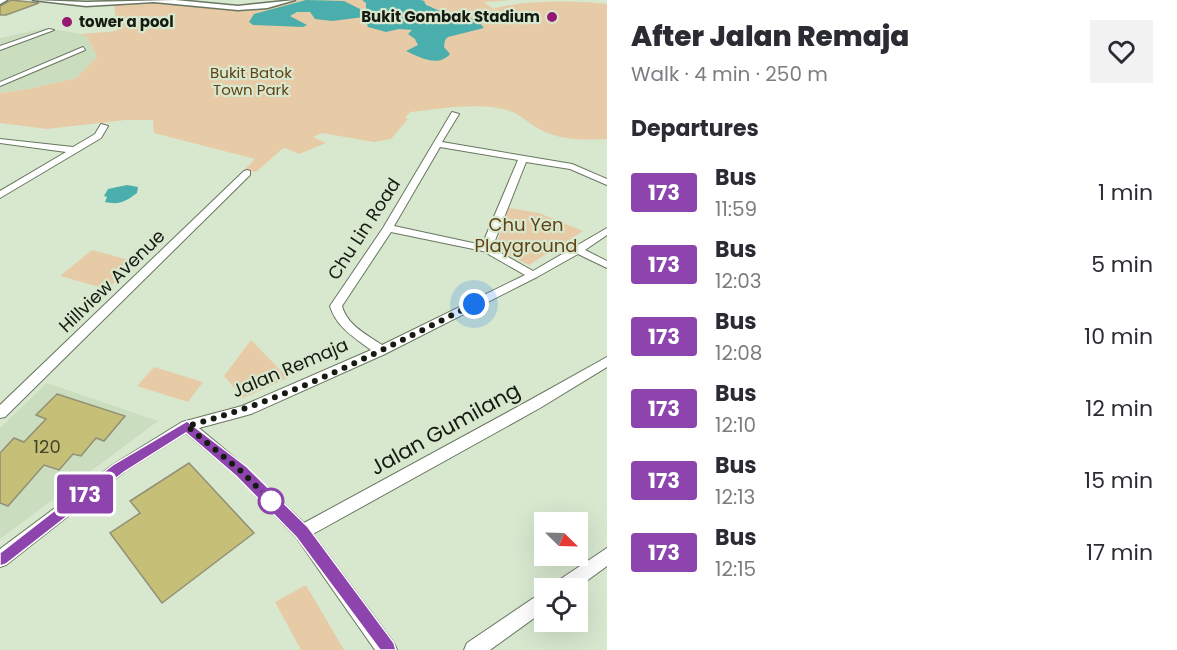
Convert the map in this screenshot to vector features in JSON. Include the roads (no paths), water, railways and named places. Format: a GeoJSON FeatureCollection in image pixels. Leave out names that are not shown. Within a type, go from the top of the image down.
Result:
{"type":"FeatureCollection","features":[{"type":"Feature","properties":{"kind":"street"},"geometry":{"type":"LineString","coordinates":[[0,2],[4,0]]}},
{"type":"Feature","properties":{"kind":"street"},"geometry":{"type":"LineString","coordinates":[[36,0],[81,4],[160,0],[243,8],[292,0]]}},
{"type":"Feature","properties":{"kind":"street"},"geometry":{"type":"LineString","coordinates":[[56,0],[84,2],[123,0]]}},
{"type":"Feature","properties":{"kind":"street"},"geometry":{"type":"LineString","coordinates":[[173,0],[237,6],[265,5],[286,0]]}},
{"type":"Feature","properties":{"kind":"street"},"geometry":{"type":"LineString","coordinates":[[0,48],[51,30]]}},
{"type":"Feature","properties":{"kind":"street"},"geometry":{"type":"LineString","coordinates":[[0,84],[83,49]]}},
{"type":"Feature","properties":{"kind":"street","name":"Chu Lin Road"},"geometry":{"type":"LineString","coordinates":[[381,351],[342,320],[336,306],[388,228],[455,114]]}},
{"type":"Feature","properties":{"kind":"street"},"geometry":{"type":"LineString","coordinates":[[0,195],[98,136],[104,126]]}},
{"type":"Feature","properties":{"kind":"street"},"geometry":{"type":"LineString","coordinates":[[0,142],[74,150]]}},
{"type":"Feature","properties":{"kind":"street"},"geometry":{"type":"LineString","coordinates":[[438,144],[572,167],[607,182]]}},
{"type":"Feature","properties":{"kind":"street"},"geometry":{"type":"LineString","coordinates":[[486,249],[523,159]]}},
{"type":"Feature","properties":{"kind":"street","name":"Hillview Avenue"},"geometry":{"type":"LineString","coordinates":[[0,413],[248,173]]}},
{"type":"Feature","properties":{"kind":"street"},"geometry":{"type":"LineString","coordinates":[[388,228],[486,249],[533,275]]}},
{"type":"Feature","properties":{"kind":"street","name":"Jalan Remaja"},"geometry":{"type":"LineString","coordinates":[[0,559],[119,468],[187,426],[246,410],[381,351],[533,275],[607,231]]}},
{"type":"Feature","properties":{"kind":"street"},"geometry":{"type":"LineString","coordinates":[[578,250],[607,264]]}},
{"type":"Feature","properties":{"kind":"street","name":"Jalan Gumilang"},"geometry":{"type":"LineString","coordinates":[[302,532],[535,404],[607,361]]}},
{"type":"Feature","properties":{"kind":"street"},"geometry":{"type":"LineString","coordinates":[[187,426],[242,472],[302,532],[387,650]]}},
{"type":"Feature","properties":{"kind":"street"},"geometry":{"type":"LineString","coordinates":[[576,578],[607,556]]}},
{"type":"Feature","properties":{"kind":"street"},"geometry":{"type":"LineString","coordinates":[[474,650],[534,607]]}},
{"type":"Feature","properties":{"kind":"water"},"geometry":{"type":"Polygon","coordinates":[[[306,0],[344,1],[364,11],[366,3],[362,0],[421,0],[426,5],[440,11],[472,18],[484,28],[448,37],[444,47],[450,54],[434,61],[406,51],[418,45],[415,39],[408,34],[412,30],[399,29],[386,32],[368,27],[364,17],[332,21],[315,19],[310,12],[297,12],[290,16],[307,25],[303,27],[253,25],[249,22],[254,14],[306,0]]]}},
{"type":"Feature","properties":{"kind":"water"},"geometry":{"type":"Polygon","coordinates":[[[127,185],[138,187],[137,193],[122,202],[105,202],[107,197],[104,196],[108,189],[127,185]]]}},
{"type":"Feature","properties":{"kind":"place","name":"Bukit Gombak Stadium"},"geometry":{"type":"Point","coordinates":[552,17]}},
{"type":"Feature","properties":{"kind":"place","name":"tower a pool"},"geometry":{"type":"Point","coordinates":[67,22]}},
{"type":"Feature","properties":{"kind":"park label","name":"Bukit Batok Town Park"},"geometry":{"type":"Point","coordinates":[251,82]}},
{"type":"Feature","properties":{"kind":"park label","name":"Chu Yen Playground"},"geometry":{"type":"Point","coordinates":[526,235]}}]}
